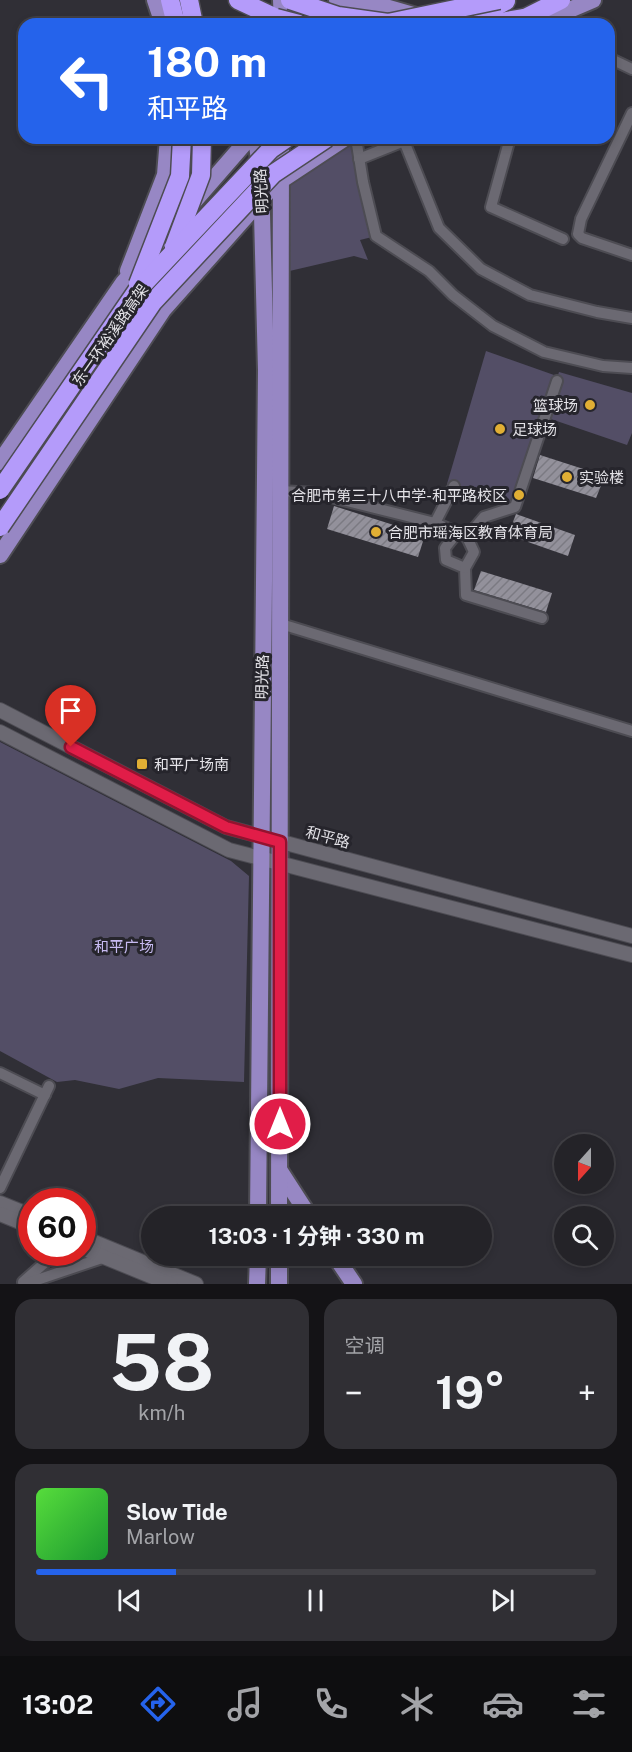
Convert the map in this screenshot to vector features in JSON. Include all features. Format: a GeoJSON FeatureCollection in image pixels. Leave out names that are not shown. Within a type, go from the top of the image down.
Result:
{"type":"FeatureCollection","features":[{"type":"Feature","properties":{"kind":"highway"},"geometry":{"type":"LineString","coordinates":[[170,0],[174,18]]}},
{"type":"Feature","properties":{"kind":"highway"},"geometry":{"type":"LineString","coordinates":[[189,0],[193,18]]}},
{"type":"Feature","properties":{"kind":"highway"},"geometry":{"type":"LineString","coordinates":[[238,0],[276,18]]}},
{"type":"Feature","properties":{"kind":"highway"},"geometry":{"type":"LineString","coordinates":[[290,0],[338,16],[352,18]]}},
{"type":"Feature","properties":{"kind":"highway"},"geometry":{"type":"LineString","coordinates":[[412,18],[499,0]]}},
{"type":"Feature","properties":{"kind":"highway"},"geometry":{"type":"LineString","coordinates":[[475,18],[507,0]]}},
{"type":"Feature","properties":{"kind":"highway"},"geometry":{"type":"LineString","coordinates":[[532,18],[561,0]]}},
{"type":"Feature","properties":{"kind":"highway"},"geometry":{"type":"LineString","coordinates":[[129,287],[180,176],[182,144]]}},
{"type":"Feature","properties":{"kind":"highway"},"geometry":{"type":"LineString","coordinates":[[153,302],[201,175],[202,144]]}},
{"type":"Feature","properties":{"kind":"highway","name":"东一环裕溪路高架"},"geometry":{"type":"LineString","coordinates":[[0,490],[129,287],[278,144]]}},
{"type":"Feature","properties":{"kind":"highway","name":"东一环裕溪路高架"},"geometry":{"type":"LineString","coordinates":[[0,527],[153,302],[273,174],[318,144]]}},
{"type":"Feature","properties":{"kind":"main road"},"geometry":{"type":"LineString","coordinates":[[155,0],[161,18]]}},
{"type":"Feature","properties":{"kind":"main road"},"geometry":{"type":"LineString","coordinates":[[281,0],[282,18]]}},
{"type":"Feature","properties":{"kind":"main road"},"geometry":{"type":"LineString","coordinates":[[337,0],[382,6],[419,18]]}},
{"type":"Feature","properties":{"kind":"main road"},"geometry":{"type":"LineString","coordinates":[[444,18],[479,0]]}},
{"type":"Feature","properties":{"kind":"main road"},"geometry":{"type":"LineString","coordinates":[[537,18],[593,0]]}},
{"type":"Feature","properties":{"kind":"main road"},"geometry":{"type":"LineString","coordinates":[[129,287],[165,175],[168,144]]}},
{"type":"Feature","properties":{"kind":"main road"},"geometry":{"type":"LineString","coordinates":[[0,462],[129,287],[244,144]]}},
{"type":"Feature","properties":{"kind":"main road","name":"明光路"},"geometry":{"type":"LineString","coordinates":[[255,144],[262,198],[266,370],[258,1206]]}},
{"type":"Feature","properties":{"kind":"main road","name":"明光路"},"geometry":{"type":"LineString","coordinates":[[279,1206],[281,144]]}},
{"type":"Feature","properties":{"kind":"main road"},"geometry":{"type":"LineString","coordinates":[[0,555],[163,310],[262,198],[281,180],[336,144]]}},
{"type":"Feature","properties":{"kind":"main road","name":"和平路"},"geometry":{"type":"LineString","coordinates":[[0,710],[226,827],[632,936]]}},
{"type":"Feature","properties":{"kind":"main road"},"geometry":{"type":"LineString","coordinates":[[0,732],[228,850],[632,955]]}},
{"type":"Feature","properties":{"kind":"main road"},"geometry":{"type":"LineString","coordinates":[[280,1171],[303,1206]]}},
{"type":"Feature","properties":{"kind":"main road"},"geometry":{"type":"LineString","coordinates":[[0,1203],[18,1210]]}},
{"type":"Feature","properties":{"kind":"main road"},"geometry":{"type":"LineString","coordinates":[[0,1214],[18,1221]]}},
{"type":"Feature","properties":{"kind":"main road"},"geometry":{"type":"LineString","coordinates":[[96,1243],[196,1284]]}},
{"type":"Feature","properties":{"kind":"main road"},"geometry":{"type":"LineString","coordinates":[[96,1253],[152,1280],[170,1284]]}},
{"type":"Feature","properties":{"kind":"main road"},"geometry":{"type":"LineString","coordinates":[[257,1284],[258,1266]]}},
{"type":"Feature","properties":{"kind":"main road"},"geometry":{"type":"LineString","coordinates":[[279,1266],[279,1284]]}},
{"type":"Feature","properties":{"kind":"main road"},"geometry":{"type":"LineString","coordinates":[[342,1266],[354,1284]]}},
{"type":"Feature","properties":{"kind":"street"},"geometry":{"type":"LineString","coordinates":[[615,61],[632,69]]}},
{"type":"Feature","properties":{"kind":"street"},"geometry":{"type":"LineString","coordinates":[[632,113],[581,219],[578,234],[582,238],[632,255]]}},
{"type":"Feature","properties":{"kind":"street"},"geometry":{"type":"LineString","coordinates":[[357,144],[375,236],[429,271],[461,302],[493,326],[544,352],[603,366],[632,368]]}},
{"type":"Feature","properties":{"kind":"street"},"geometry":{"type":"LineString","coordinates":[[359,159],[397,144]]}},
{"type":"Feature","properties":{"kind":"street"},"geometry":{"type":"LineString","coordinates":[[406,144],[439,228],[481,269],[530,295],[597,312],[632,318]]}},
{"type":"Feature","properties":{"kind":"street"},"geometry":{"type":"LineString","coordinates":[[508,144],[491,207],[564,239]]}},
{"type":"Feature","properties":{"kind":"street"},"geometry":{"type":"LineString","coordinates":[[465,568],[446,560],[445,548],[484,517],[514,507],[557,381]]}},
{"type":"Feature","properties":{"kind":"street"},"geometry":{"type":"LineString","coordinates":[[435,523],[454,486]]}},
{"type":"Feature","properties":{"kind":"street"},"geometry":{"type":"LineString","coordinates":[[281,491],[315,493],[435,523],[462,535],[474,552],[465,568],[466,595],[542,618]]}},
{"type":"Feature","properties":{"kind":"street"},"geometry":{"type":"LineString","coordinates":[[280,624],[632,731]]}},
{"type":"Feature","properties":{"kind":"street"},"geometry":{"type":"LineString","coordinates":[[0,1073],[47,1090],[0,1188]]}},
{"type":"Feature","properties":{"kind":"street"},"geometry":{"type":"LineString","coordinates":[[23,1284],[78,1268],[105,1257]]}},
{"type":"Feature","properties":{"kind":"street"},"geometry":{"type":"LineString","coordinates":[[23,1284],[42,1266]]}},
{"type":"Feature","properties":{"kind":"green space"},"geometry":{"type":"Polygon","coordinates":[[[345,144],[357,144],[376,236],[360,240],[368,260],[354,256],[281,273],[281,180],[345,144]]]}},
{"type":"Feature","properties":{"kind":"green space","name":"足球场"},"geometry":{"type":"Polygon","coordinates":[[[486,351],[554,375],[515,507],[447,484],[486,351]]]}},
{"type":"Feature","properties":{"kind":"green space","name":"篮球场"},"geometry":{"type":"Polygon","coordinates":[[[559,372],[632,393],[632,433],[627,445],[545,417],[559,372]]]}},
{"type":"Feature","properties":{"kind":"green space","name":"和平广场"},"geometry":{"type":"Polygon","coordinates":[[[0,742],[231,861],[249,876],[244,1082],[158,1078],[119,1089],[75,1080],[57,1082],[0,1051],[0,742]]]}},
{"type":"Feature","properties":{"kind":"building","name":"实验楼"},"geometry":{"type":"Polygon","coordinates":[[[540,455],[605,476],[596,498],[533,478],[540,455]]]}},
{"type":"Feature","properties":{"kind":"building","name":"合肥市瑶海区教育体育局"},"geometry":{"type":"Polygon","coordinates":[[[334,506],[425,535],[418,557],[327,529],[334,506]]]}},
{"type":"Feature","properties":{"kind":"building"},"geometry":{"type":"Polygon","coordinates":[[[516,514],[575,535],[568,556],[508,535],[516,514]]]}},
{"type":"Feature","properties":{"kind":"building"},"geometry":{"type":"Polygon","coordinates":[[[481,571],[552,593],[546,612],[474,590],[481,571]]]}},
{"type":"Feature","properties":{"kind":"place","name":"篮球场"},"geometry":{"type":"Point","coordinates":[590,405]}},
{"type":"Feature","properties":{"kind":"place","name":"足球场"},"geometry":{"type":"Point","coordinates":[500,429]}},
{"type":"Feature","properties":{"kind":"place","name":"实验楼"},"geometry":{"type":"Point","coordinates":[567,477]}},
{"type":"Feature","properties":{"kind":"place","name":"合肥市第三十八中学-和平路校区"},"geometry":{"type":"Point","coordinates":[519,495]}},
{"type":"Feature","properties":{"kind":"place","name":"合肥市瑶海区教育体育局"},"geometry":{"type":"Point","coordinates":[376,532]}},
{"type":"Feature","properties":{"kind":"place","name":"和平广场南"},"geometry":{"type":"Point","coordinates":[142,764]}},
{"type":"Feature","properties":{"kind":"route"},"geometry":{"type":"LineString","coordinates":[[71,747],[226,827],[280,842],[280,1124]]}}]}
